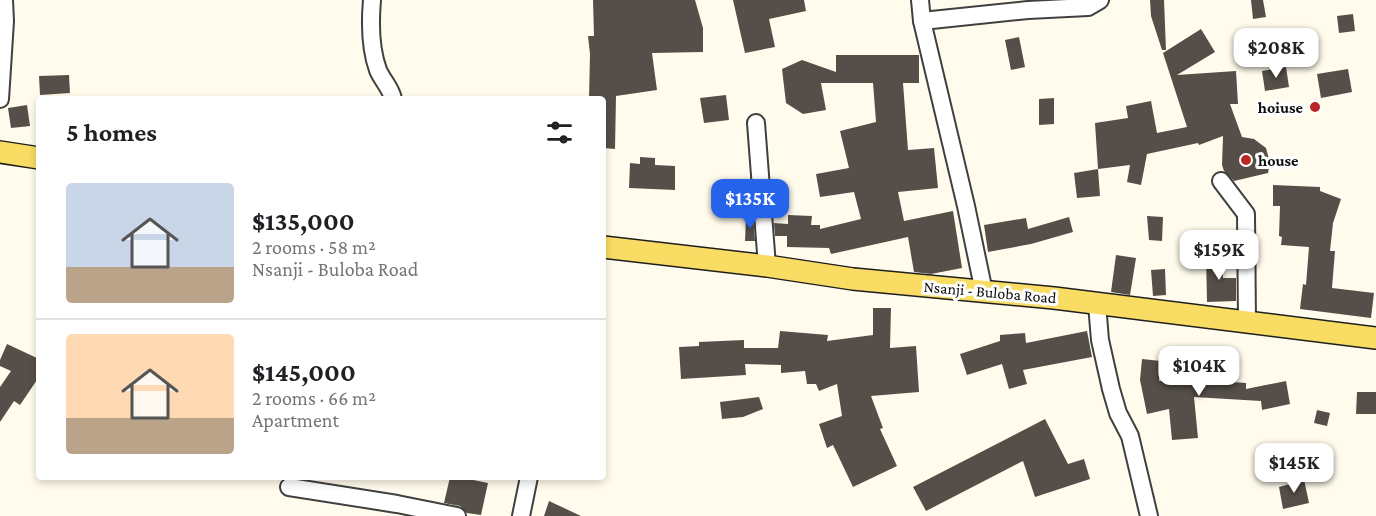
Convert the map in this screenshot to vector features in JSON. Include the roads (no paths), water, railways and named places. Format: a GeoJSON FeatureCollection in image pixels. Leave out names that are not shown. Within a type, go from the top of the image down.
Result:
{"type":"FeatureCollection","features":[{"type":"Feature","properties":{"kind":"main road"},"geometry":{"type":"LineString","coordinates":[[0,152],[36,158]]}},
{"type":"Feature","properties":{"kind":"main road","name":"Nsanji - Buloba Road"},"geometry":{"type":"LineString","coordinates":[[606,247],[767,266],[853,279],[1054,298],[1376,338]]}},
{"type":"Feature","properties":{"kind":"street"},"geometry":{"type":"LineString","coordinates":[[0,99],[5,21],[4,0]]}},
{"type":"Feature","properties":{"kind":"street"},"geometry":{"type":"LineString","coordinates":[[372,0],[373,54],[379,73],[391,96]]}},
{"type":"Feature","properties":{"kind":"street"},"geometry":{"type":"LineString","coordinates":[[920,0],[922,21],[984,292]]}},
{"type":"Feature","properties":{"kind":"street"},"geometry":{"type":"LineString","coordinates":[[922,21],[1028,10],[1088,7],[1100,0]]}},
{"type":"Feature","properties":{"kind":"street"},"geometry":{"type":"LineString","coordinates":[[756,123],[767,266]]}},
{"type":"Feature","properties":{"kind":"street"},"geometry":{"type":"LineString","coordinates":[[1221,181],[1246,214],[1247,322]]}},
{"type":"Feature","properties":{"kind":"street"},"geometry":{"type":"LineString","coordinates":[[1097,304],[1100,340],[1111,389],[1118,413],[1130,436],[1149,516]]}},
{"type":"Feature","properties":{"kind":"street"},"geometry":{"type":"LineString","coordinates":[[521,516],[528,480]]}},
{"type":"Feature","properties":{"kind":"street"},"geometry":{"type":"LineString","coordinates":[[289,487],[457,516]]}},
{"type":"Feature","properties":{"kind":"place","name":"hoiuse"},"geometry":{"type":"Point","coordinates":[1315,107]}},
{"type":"Feature","properties":{"kind":"place","name":"house"},"geometry":{"type":"Point","coordinates":[1246,160]}}]}
